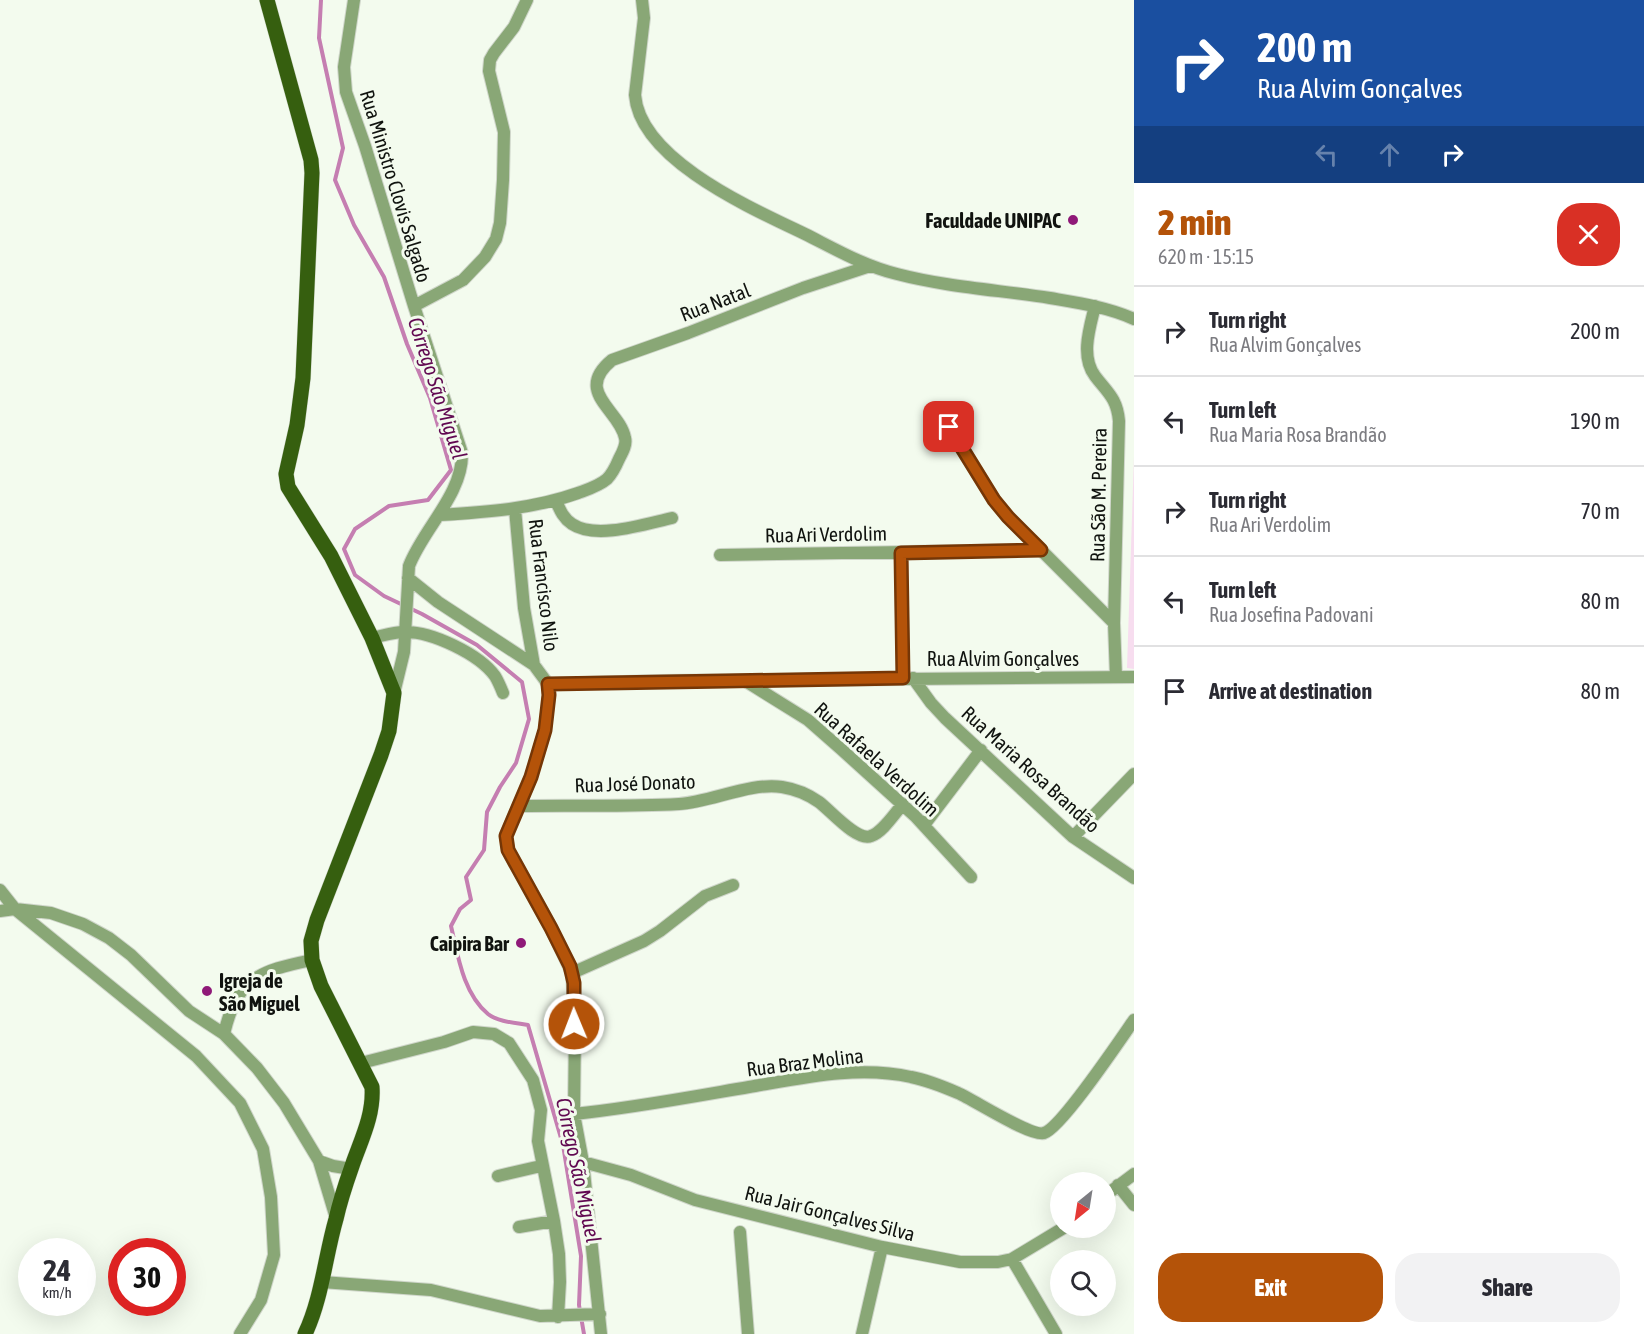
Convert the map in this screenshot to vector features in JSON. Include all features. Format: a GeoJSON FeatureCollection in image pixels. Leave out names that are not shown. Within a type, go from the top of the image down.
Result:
{"type":"FeatureCollection","features":[{"type":"Feature","properties":{"kind":"main road"},"geometry":{"type":"LineString","coordinates":[[267,0],[311,160],[312,173],[303,378],[297,424],[286,474],[288,487],[331,556],[372,638],[394,693],[389,731],[317,920],[312,941],[312,960],[321,986],[372,1087],[373,1101],[336,1218],[322,1282],[305,1334]]}},
{"type":"Feature","properties":{"kind":"street","name":"Rua Ministro Clovis Salgado"},"geometry":{"type":"LineString","coordinates":[[354,0],[344,67],[346,92],[462,453],[460,472],[439,515],[414,554],[408,582],[401,667],[394,693]]}},
{"type":"Feature","properties":{"kind":"street"},"geometry":{"type":"LineString","coordinates":[[414,306],[463,280],[485,257],[496,239],[500,223],[504,132],[489,71],[490,60],[514,27],[527,0]]}},
{"type":"Feature","properties":{"kind":"street"},"geometry":{"type":"LineString","coordinates":[[642,0],[644,18],[635,95],[636,108],[653,138],[694,175],[750,208],[870,266],[926,280],[1095,306],[1134,319]]}},
{"type":"Feature","properties":{"kind":"street","name":"Rua Natal"},"geometry":{"type":"LineString","coordinates":[[439,515],[515,509],[556,501],[597,486],[608,478],[624,448],[626,439],[601,399],[598,390],[598,378],[603,367],[612,360],[803,288],[870,266]]}},
{"type":"Feature","properties":{"kind":"street","name":"Rua São M. Pereira"},"geometry":{"type":"LineString","coordinates":[[1095,306],[1087,343],[1089,364],[1094,375],[1113,398],[1118,410],[1119,421],[1114,623],[1116,677]]}},
{"type":"Feature","properties":{"kind":"street"},"geometry":{"type":"LineString","coordinates":[[949,427],[994,500],[1008,517],[1114,623]]}},
{"type":"Feature","properties":{"kind":"street"},"geometry":{"type":"LineString","coordinates":[[556,501],[562,514],[571,523],[581,529],[594,531],[615,530],[672,518]]}},
{"type":"Feature","properties":{"kind":"street","name":"Rua Francisco Nilo"},"geometry":{"type":"LineString","coordinates":[[515,509],[524,608],[534,665]]}},
{"type":"Feature","properties":{"kind":"street","name":"Rua Ari Verdolim"},"geometry":{"type":"LineString","coordinates":[[720,555],[1041,550]]}},
{"type":"Feature","properties":{"kind":"street"},"geometry":{"type":"LineString","coordinates":[[901,553],[908,678]]}},
{"type":"Feature","properties":{"kind":"street"},"geometry":{"type":"LineString","coordinates":[[408,582],[534,665],[548,684],[545,730],[531,777],[506,836],[508,850],[551,928],[572,973],[574,1114],[583,1162],[596,1315],[602,1334]]}},
{"type":"Feature","properties":{"kind":"street"},"geometry":{"type":"LineString","coordinates":[[372,638],[405,628],[442,641],[480,661],[495,676],[503,693]]}},
{"type":"Feature","properties":{"kind":"street","name":"Rua Alvim Gonçalves"},"geometry":{"type":"LineString","coordinates":[[548,684],[1134,677]]}},
{"type":"Feature","properties":{"kind":"street","name":"Rua Maria Rosa Brandão"},"geometry":{"type":"LineString","coordinates":[[908,678],[945,718],[1073,837],[1134,878]]}},
{"type":"Feature","properties":{"kind":"street","name":"Rua Rafaela Verdolim"},"geometry":{"type":"LineString","coordinates":[[747,681],[808,720],[903,804],[971,877]]}},
{"type":"Feature","properties":{"kind":"street"},"geometry":{"type":"LineString","coordinates":[[924,825],[981,750]]}},
{"type":"Feature","properties":{"kind":"street"},"geometry":{"type":"LineString","coordinates":[[1073,837],[1134,774]]}},
{"type":"Feature","properties":{"kind":"street","name":"Rua José Donato"},"geometry":{"type":"LineString","coordinates":[[519,806],[680,804],[747,789],[780,787],[803,793],[819,802],[856,834],[871,837],[903,804]]}},
{"type":"Feature","properties":{"kind":"street"},"geometry":{"type":"LineString","coordinates":[[572,973],[644,941],[705,896],[733,885]]}},
{"type":"Feature","properties":{"kind":"street"},"geometry":{"type":"LineString","coordinates":[[0,890],[15,909],[196,1056],[240,1103],[263,1149],[271,1197],[274,1255],[261,1300],[240,1334]]}},
{"type":"Feature","properties":{"kind":"street"},"geometry":{"type":"LineString","coordinates":[[0,911],[15,909],[51,913],[83,924],[109,938],[131,955],[189,1011],[224,1034],[257,1068],[284,1103],[319,1161],[336,1218]]}},
{"type":"Feature","properties":{"kind":"street"},"geometry":{"type":"LineString","coordinates":[[224,1034],[229,1015],[242,988],[260,975],[279,967],[312,960]]}},
{"type":"Feature","properties":{"kind":"street","name":"Rua Braz Molina"},"geometry":{"type":"LineString","coordinates":[[574,1114],[633,1108],[794,1079],[855,1071],[911,1077],[956,1092],[1034,1133],[1042,1134],[1060,1120],[1134,1020]]}},
{"type":"Feature","properties":{"kind":"street"},"geometry":{"type":"LineString","coordinates":[[361,1063],[444,1042],[473,1032],[494,1034],[509,1044],[533,1080],[541,1110],[538,1141],[541,1166],[554,1221],[561,1317]]}},
{"type":"Feature","properties":{"kind":"street"},"geometry":{"type":"LineString","coordinates":[[319,1161],[351,1169]]}},
{"type":"Feature","properties":{"kind":"street","name":"Rua Jair Gonçalves Silva"},"geometry":{"type":"LineString","coordinates":[[583,1162],[631,1175],[696,1200],[882,1247],[960,1262],[998,1262],[1012,1259],[1050,1236]]}},
{"type":"Feature","properties":{"kind":"street"},"geometry":{"type":"LineString","coordinates":[[498,1176],[541,1166]]}},
{"type":"Feature","properties":{"kind":"street"},"geometry":{"type":"LineString","coordinates":[[1134,1174],[1118,1185],[1134,1205]]}},
{"type":"Feature","properties":{"kind":"street"},"geometry":{"type":"LineString","coordinates":[[519,1227],[554,1221]]}},
{"type":"Feature","properties":{"kind":"street"},"geometry":{"type":"LineString","coordinates":[[740,1232],[748,1334]]}},
{"type":"Feature","properties":{"kind":"street"},"geometry":{"type":"LineString","coordinates":[[861,1334],[882,1247]]}},
{"type":"Feature","properties":{"kind":"street"},"geometry":{"type":"LineString","coordinates":[[1012,1259],[1056,1334]]}},
{"type":"Feature","properties":{"kind":"street"},"geometry":{"type":"LineString","coordinates":[[322,1282],[431,1290],[540,1316],[596,1315]]}},
{"type":"Feature","properties":{"kind":"shaded area"},"geometry":{"type":"Polygon","coordinates":[[[1134,457],[1134,669],[1127,668],[1134,457]]]}},
{"type":"Feature","properties":{"kind":"waterway","name":"Córrego São Miguel"},"geometry":{"type":"LineString","coordinates":[[321,0],[319,38],[343,148],[335,180],[354,225],[384,277],[407,344],[430,398],[451,470],[428,500],[389,506],[355,529],[344,549],[355,575],[384,596],[477,645],[522,682],[529,719],[516,763],[487,812],[484,850],[466,877],[471,900],[460,909],[451,926],[459,961],[473,996],[488,1014],[497,1019],[528,1025],[563,1145],[581,1256],[579,1305],[584,1334]]}},
{"type":"Feature","properties":{"kind":"place","name":"Faculdade UNIPAC"},"geometry":{"type":"Point","coordinates":[1073,220]}},
{"type":"Feature","properties":{"kind":"place","name":"Caipira Bar"},"geometry":{"type":"Point","coordinates":[521,943]}},
{"type":"Feature","properties":{"kind":"place","name":"Igreja de São Miguel"},"geometry":{"type":"Point","coordinates":[207,991]}},
{"type":"Feature","properties":{"kind":"route"},"geometry":{"type":"LineString","coordinates":[[574,1024],[574,983],[570,966],[508,850],[506,836],[531,777],[545,730],[548,684],[903,678],[901,553],[1041,550],[994,500],[949,427]]}}]}
